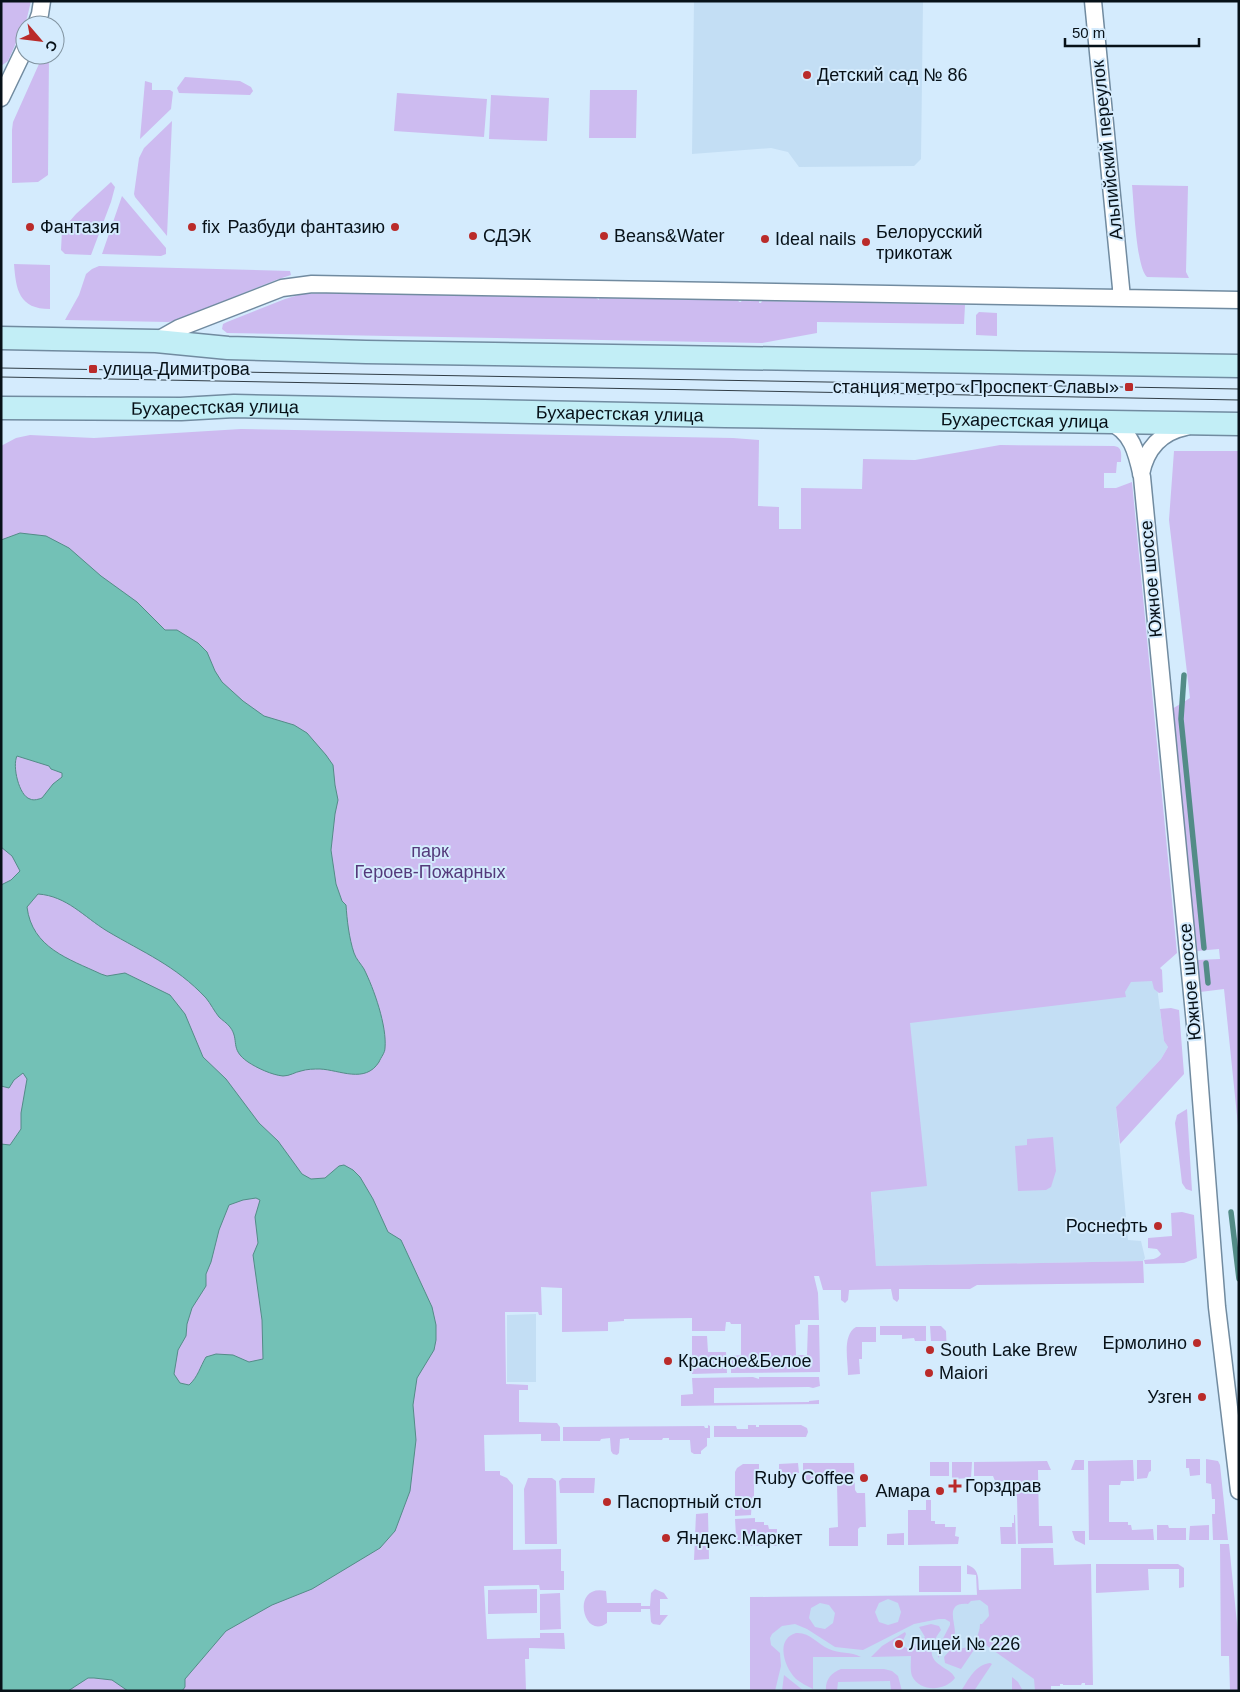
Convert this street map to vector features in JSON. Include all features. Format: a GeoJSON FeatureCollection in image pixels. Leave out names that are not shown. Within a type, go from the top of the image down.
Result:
{"type":"FeatureCollection","features":[{"type":"Feature","properties":{"kind":"main road"},"geometry":{"type":"LineString","coordinates":[[1,338],[156,341],[228,348],[366,352],[1239,366]]}},
{"type":"Feature","properties":{"kind":"main road","name":"Бухарестская улица"},"geometry":{"type":"LineString","coordinates":[[1,408],[182,409],[234,406],[1239,424]]}},
{"type":"Feature","properties":{"kind":"street"},"geometry":{"type":"LineString","coordinates":[[40,15],[42,1]]}},
{"type":"Feature","properties":{"kind":"street","name":"Альпийский переулок"},"geometry":{"type":"LineString","coordinates":[[1093,1],[1122,298]]}},
{"type":"Feature","properties":{"kind":"street"},"geometry":{"type":"LineString","coordinates":[[1,98],[17,65]]}},
{"type":"Feature","properties":{"kind":"street"},"geometry":{"type":"LineString","coordinates":[[156,341],[179,328],[282,288],[312,284],[1239,300]]}},
{"type":"Feature","properties":{"kind":"street","name":"Южное шоссе"},"geometry":{"type":"LineString","coordinates":[[1108,422],[1122,428],[1130,438],[1136,451],[1141,474],[1196,1035],[1217,1306],[1239,1491]]}},
{"type":"Feature","properties":{"kind":"street","name":"Южное шоссе"},"geometry":{"type":"LineString","coordinates":[[1141,474],[1145,460],[1157,441],[1173,431],[1201,424]]}},
{"type":"Feature","properties":{"kind":"shaded area","name":"Детский сад № 86"},"geometry":{"type":"Polygon","coordinates":[[[694,1],[923,1],[921,159],[914,166],[799,167],[788,152],[771,148],[692,154],[694,1]]]}},
{"type":"Feature","properties":{"kind":"shaded area"},"geometry":{"type":"Polygon","coordinates":[[[20,533],[46,536],[69,548],[101,576],[137,602],[165,630],[177,630],[198,643],[207,652],[222,682],[243,701],[264,716],[294,725],[307,733],[333,765],[338,800],[331,850],[336,884],[342,901],[346,905],[348,929],[354,953],[368,977],[376,997],[384,1029],[384,1053],[379,1062],[367,1073],[352,1074],[313,1069],[283,1076],[260,1069],[242,1057],[237,1049],[233,1032],[219,1017],[206,998],[171,968],[107,931],[75,908],[58,899],[38,894],[27,907],[30,921],[36,933],[44,942],[65,957],[107,976],[125,973],[170,995],[185,1014],[203,1057],[226,1079],[259,1123],[278,1141],[302,1174],[311,1179],[325,1178],[339,1166],[344,1165],[360,1177],[373,1199],[388,1232],[401,1240],[432,1307],[436,1325],[434,1350],[417,1378],[413,1405],[416,1440],[410,1491],[395,1531],[380,1548],[312,1589],[272,1605],[226,1631],[185,1679],[185,1687],[182,1691],[128,1691],[112,1680],[88,1678],[68,1691],[1,1691],[1,1144],[10,1145],[21,1129],[21,1113],[27,1079],[23,1073],[14,1080],[9,1088],[1,1086],[1,885],[11,880],[20,871],[12,856],[1,847],[1,540],[20,533]],[[17,756],[15,767],[17,780],[26,797],[30,799],[42,798],[53,784],[62,777],[62,773],[51,769],[49,766],[17,756]],[[256,1198],[229,1205],[219,1230],[206,1274],[206,1286],[192,1308],[187,1324],[186,1336],[178,1350],[174,1374],[180,1383],[189,1385],[197,1375],[206,1357],[216,1354],[233,1355],[249,1362],[263,1359],[262,1320],[253,1255],[258,1243],[255,1217],[260,1200],[256,1198]]]}},
{"type":"Feature","properties":{"kind":"shaded area"},"geometry":{"type":"Polygon","coordinates":[[[1155,971],[1164,1041],[1168,1047],[1161,1059],[1116,1107],[1128,1240],[1141,1241],[1145,1258],[1143,1261],[876,1266],[869,1158],[894,995],[1155,971]]]}},
{"type":"Feature","properties":{"kind":"shaded area"},"geometry":{"type":"Polygon","coordinates":[[[536,1314],[536,1382],[507,1382],[507,1315],[536,1314]]]}},
{"type":"Feature","properties":{"kind":"shaded area","name":"Лицей № 226"},"geometry":{"type":"Polygon","coordinates":[[[1048,1594],[1049,1691],[750,1691],[750,1597],[1048,1594]]]}},
{"type":"Feature","properties":{"kind":"green space"},"geometry":{"type":"Polygon","coordinates":[[[1,1],[31,1],[28,15],[15,15],[15,45],[8,61],[1,66],[1,1]]]}},
{"type":"Feature","properties":{"kind":"green space"},"geometry":{"type":"Polygon","coordinates":[[[39,65],[49,65],[48,175],[38,182],[12,183],[13,122],[39,65]]]}},
{"type":"Feature","properties":{"kind":"green space"},"geometry":{"type":"Polygon","coordinates":[[[185,77],[240,81],[251,87],[253,91],[250,95],[179,93],[177,88],[185,77]]]}},
{"type":"Feature","properties":{"kind":"green space"},"geometry":{"type":"Polygon","coordinates":[[[145,81],[152,83],[152,90],[170,90],[173,92],[171,109],[140,139],[145,81]]]}},
{"type":"Feature","properties":{"kind":"green space"},"geometry":{"type":"Polygon","coordinates":[[[590,90],[637,90],[636,138],[589,138],[590,90]]]}},
{"type":"Feature","properties":{"kind":"green space"},"geometry":{"type":"Polygon","coordinates":[[[397,93],[487,99],[484,137],[394,131],[397,93]]]}},
{"type":"Feature","properties":{"kind":"green space"},"geometry":{"type":"Polygon","coordinates":[[[491,95],[549,98],[547,141],[489,139],[491,95]]]}},
{"type":"Feature","properties":{"kind":"green space"},"geometry":{"type":"Polygon","coordinates":[[[172,121],[167,236],[134,194],[139,158],[144,148],[172,121]]]}},
{"type":"Feature","properties":{"kind":"green space"},"geometry":{"type":"Polygon","coordinates":[[[111,182],[115,187],[111,202],[91,255],[65,254],[61,250],[62,230],[76,214],[111,182]]]}},
{"type":"Feature","properties":{"kind":"green space"},"geometry":{"type":"Polygon","coordinates":[[[1132,185],[1188,186],[1186,272],[1189,278],[1147,277],[1143,271],[1138,248],[1132,185]]]}},
{"type":"Feature","properties":{"kind":"green space"},"geometry":{"type":"Polygon","coordinates":[[[122,196],[166,248],[166,254],[161,256],[102,254],[122,196]]]}},
{"type":"Feature","properties":{"kind":"green space"},"geometry":{"type":"Polygon","coordinates":[[[14,264],[50,265],[50,309],[32,306],[21,296],[16,282],[14,264]]]}},
{"type":"Feature","properties":{"kind":"green space"},"geometry":{"type":"Polygon","coordinates":[[[99,266],[290,271],[291,275],[174,321],[65,320],[79,295],[86,274],[99,266]]]}},
{"type":"Feature","properties":{"kind":"green space"},"geometry":{"type":"Polygon","coordinates":[[[302,294],[596,298],[599,300],[599,298],[738,300],[739,302],[742,300],[759,301],[759,303],[762,301],[965,305],[964,324],[817,322],[817,333],[762,343],[227,333],[222,329],[223,324],[227,322],[285,299],[302,294]]]}},
{"type":"Feature","properties":{"kind":"green space"},"geometry":{"type":"Polygon","coordinates":[[[979,312],[997,313],[997,336],[976,335],[976,315],[979,312]]]}},
{"type":"Feature","properties":{"kind":"green space","name":"парк Героев-Пожарных"},"geometry":{"type":"Polygon","coordinates":[[[241,429],[759,440],[758,506],[779,507],[779,529],[801,529],[801,488],[862,489],[863,459],[915,460],[1000,445],[1114,446],[1120,450],[1121,462],[1117,462],[1116,473],[1104,473],[1104,488],[1116,488],[1132,482],[1177,953],[1160,968],[1162,970],[1163,992],[1159,993],[1154,989],[1152,981],[1131,982],[1125,992],[1126,997],[910,1023],[927,1186],[871,1192],[876,1266],[1143,1261],[1144,1283],[977,1285],[970,1289],[899,1289],[899,1299],[897,1302],[893,1299],[891,1289],[849,1290],[848,1300],[845,1303],[841,1300],[841,1290],[823,1290],[819,1276],[814,1276],[818,1293],[819,1320],[800,1320],[800,1324],[795,1325],[796,1355],[807,1355],[808,1325],[819,1325],[820,1372],[731,1373],[731,1356],[741,1355],[741,1324],[726,1322],[725,1331],[692,1331],[692,1318],[624,1319],[624,1321],[608,1322],[608,1331],[562,1332],[562,1288],[541,1287],[542,1315],[539,1315],[538,1312],[505,1312],[506,1384],[528,1385],[528,1390],[519,1390],[519,1422],[557,1423],[560,1427],[560,1441],[541,1441],[541,1434],[484,1435],[485,1471],[500,1471],[500,1475],[507,1478],[513,1485],[513,1550],[561,1549],[561,1571],[564,1571],[564,1590],[540,1590],[539,1585],[484,1586],[487,1639],[540,1638],[540,1633],[564,1633],[565,1649],[529,1648],[529,1659],[525,1659],[526,1691],[1,1691],[1,446],[16,438],[30,435],[94,438],[241,429]]]}},
{"type":"Feature","properties":{"kind":"green space"},"geometry":{"type":"Polygon","coordinates":[[[1174,451],[1239,451],[1239,1135],[1224,989],[1200,992],[1198,960],[1220,959],[1219,949],[1197,951],[1172,709],[1190,698],[1169,520],[1174,451]]]}},
{"type":"Feature","properties":{"kind":"green space"},"geometry":{"type":"Polygon","coordinates":[[[1171,1008],[1179,1010],[1184,1074],[1120,1144],[1116,1107],[1161,1059],[1168,1047],[1164,1041],[1160,1009],[1171,1008]]]}},
{"type":"Feature","properties":{"kind":"green space"},"geometry":{"type":"Polygon","coordinates":[[[1187,1109],[1192,1191],[1186,1189],[1182,1183],[1175,1123],[1177,1115],[1187,1109]]]}},
{"type":"Feature","properties":{"kind":"green space"},"geometry":{"type":"Polygon","coordinates":[[[1053,1137],[1056,1171],[1051,1187],[1046,1190],[1018,1191],[1015,1146],[1027,1145],[1027,1139],[1053,1137]]]}},
{"type":"Feature","properties":{"kind":"green space"},"geometry":{"type":"Polygon","coordinates":[[[1182,1212],[1194,1215],[1197,1258],[1184,1263],[1145,1264],[1144,1260],[1156,1258],[1161,1254],[1157,1249],[1148,1248],[1148,1238],[1172,1236],[1171,1213],[1182,1212]]]}},
{"type":"Feature","properties":{"kind":"green space"},"geometry":{"type":"Polygon","coordinates":[[[880,1326],[926,1326],[926,1341],[915,1341],[914,1338],[902,1339],[902,1335],[880,1335],[880,1326]]]}},
{"type":"Feature","properties":{"kind":"green space"},"geometry":{"type":"Polygon","coordinates":[[[930,1326],[941,1326],[946,1331],[947,1357],[944,1341],[931,1341],[930,1326]]]}},
{"type":"Feature","properties":{"kind":"green space"},"geometry":{"type":"Polygon","coordinates":[[[856,1327],[876,1327],[876,1342],[862,1342],[862,1359],[859,1359],[860,1374],[848,1375],[847,1342],[856,1327]]]}},
{"type":"Feature","properties":{"kind":"green space"},"geometry":{"type":"Polygon","coordinates":[[[692,1336],[707,1336],[708,1352],[726,1352],[727,1373],[692,1374],[692,1336]]]}},
{"type":"Feature","properties":{"kind":"green space"},"geometry":{"type":"Polygon","coordinates":[[[753,1377],[759,1379],[759,1377],[819,1377],[820,1386],[813,1388],[714,1388],[714,1403],[809,1402],[819,1400],[819,1404],[681,1406],[681,1395],[693,1394],[692,1378],[753,1377]]]}},
{"type":"Feature","properties":{"kind":"green space"},"geometry":{"type":"Polygon","coordinates":[[[708,1425],[710,1426],[710,1438],[707,1438],[707,1446],[701,1451],[701,1454],[691,1452],[690,1440],[669,1440],[669,1438],[663,1438],[662,1440],[620,1439],[619,1453],[617,1455],[611,1451],[610,1438],[601,1439],[600,1441],[563,1441],[563,1427],[704,1426],[708,1428],[708,1425]]]}},
{"type":"Feature","properties":{"kind":"green space"},"geometry":{"type":"Polygon","coordinates":[[[748,1425],[759,1427],[759,1425],[801,1425],[807,1428],[808,1432],[806,1437],[714,1437],[714,1426],[736,1426],[737,1429],[748,1429],[748,1425]]]}},
{"type":"Feature","properties":{"kind":"green space"},"geometry":{"type":"Polygon","coordinates":[[[1186,1459],[1200,1459],[1200,1475],[1190,1476],[1189,1468],[1186,1468],[1186,1459]]]}},
{"type":"Feature","properties":{"kind":"green space"},"geometry":{"type":"Polygon","coordinates":[[[1206,1459],[1218,1461],[1220,1465],[1228,1540],[1213,1540],[1212,1514],[1215,1514],[1215,1499],[1212,1499],[1211,1484],[1206,1483],[1206,1459]]]}},
{"type":"Feature","properties":{"kind":"green space"},"geometry":{"type":"Polygon","coordinates":[[[1075,1460],[1084,1460],[1084,1470],[1071,1470],[1075,1460]]]}},
{"type":"Feature","properties":{"kind":"green space"},"geometry":{"type":"Polygon","coordinates":[[[1133,1460],[1134,1481],[1121,1481],[1120,1485],[1109,1485],[1109,1522],[1128,1522],[1132,1530],[1153,1529],[1154,1540],[1089,1540],[1088,1461],[1133,1460]]]}},
{"type":"Feature","properties":{"kind":"green space"},"geometry":{"type":"Polygon","coordinates":[[[1137,1460],[1151,1460],[1151,1471],[1147,1478],[1137,1479],[1137,1460]]]}},
{"type":"Feature","properties":{"kind":"green space"},"geometry":{"type":"Polygon","coordinates":[[[1047,1461],[1051,1470],[1038,1470],[1039,1526],[1052,1526],[1053,1543],[1018,1544],[1017,1496],[1014,1496],[1014,1482],[995,1481],[993,1476],[974,1476],[974,1462],[1047,1461]]]}},
{"type":"Feature","properties":{"kind":"green space"},"geometry":{"type":"Polygon","coordinates":[[[930,1462],[949,1462],[949,1476],[930,1476],[930,1462]]]}},
{"type":"Feature","properties":{"kind":"green space"},"geometry":{"type":"Polygon","coordinates":[[[952,1462],[972,1462],[971,1478],[952,1479],[952,1462]]]}},
{"type":"Feature","properties":{"kind":"green space"},"geometry":{"type":"Polygon","coordinates":[[[798,1463],[799,1473],[797,1473],[797,1479],[779,1479],[779,1464],[798,1463]]]}},
{"type":"Feature","properties":{"kind":"green space"},"geometry":{"type":"Polygon","coordinates":[[[803,1463],[854,1463],[855,1490],[857,1493],[865,1493],[866,1527],[858,1529],[858,1546],[829,1546],[829,1528],[838,1527],[837,1484],[834,1484],[834,1481],[819,1483],[819,1481],[806,1481],[804,1479],[805,1473],[803,1473],[803,1463]]]}},
{"type":"Feature","properties":{"kind":"green space"},"geometry":{"type":"Polygon","coordinates":[[[743,1464],[759,1464],[759,1474],[754,1479],[752,1515],[735,1516],[735,1472],[743,1464]]]}},
{"type":"Feature","properties":{"kind":"green space"},"geometry":{"type":"Polygon","coordinates":[[[528,1478],[552,1478],[556,1481],[557,1544],[525,1544],[524,1489],[528,1478]]]}},
{"type":"Feature","properties":{"kind":"green space"},"geometry":{"type":"Polygon","coordinates":[[[562,1478],[595,1478],[594,1493],[560,1493],[559,1481],[562,1478]]]}},
{"type":"Feature","properties":{"kind":"green space"},"geometry":{"type":"Polygon","coordinates":[[[926,1500],[931,1500],[931,1521],[935,1521],[935,1524],[945,1524],[945,1527],[956,1527],[955,1536],[959,1537],[958,1544],[908,1545],[908,1510],[926,1510],[926,1500]]]}},
{"type":"Feature","properties":{"kind":"green space"},"geometry":{"type":"Polygon","coordinates":[[[708,1513],[709,1559],[694,1560],[696,1514],[708,1513]]]}},
{"type":"Feature","properties":{"kind":"green space"},"geometry":{"type":"Polygon","coordinates":[[[1014,1515],[1016,1544],[1001,1544],[1000,1527],[1012,1527],[1014,1515]]]}},
{"type":"Feature","properties":{"kind":"green space"},"geometry":{"type":"Polygon","coordinates":[[[755,1518],[755,1522],[764,1522],[764,1525],[768,1525],[769,1529],[777,1529],[777,1546],[744,1546],[738,1543],[735,1519],[755,1518]]]}},
{"type":"Feature","properties":{"kind":"green space"},"geometry":{"type":"Polygon","coordinates":[[[1157,1525],[1168,1525],[1169,1528],[1186,1528],[1186,1540],[1157,1540],[1157,1525]]]}},
{"type":"Feature","properties":{"kind":"green space"},"geometry":{"type":"Polygon","coordinates":[[[1209,1525],[1209,1540],[1189,1540],[1190,1526],[1209,1525]]]}},
{"type":"Feature","properties":{"kind":"green space"},"geometry":{"type":"Polygon","coordinates":[[[1072,1531],[1085,1531],[1085,1545],[1075,1540],[1072,1531]]]}},
{"type":"Feature","properties":{"kind":"green space"},"geometry":{"type":"Polygon","coordinates":[[[904,1533],[904,1545],[887,1545],[887,1534],[904,1533]]]}},
{"type":"Feature","properties":{"kind":"green space"},"geometry":{"type":"Polygon","coordinates":[[[1220,1544],[1229,1544],[1239,1643],[1239,1691],[1230,1691],[1229,1656],[1221,1656],[1220,1544]]]}},
{"type":"Feature","properties":{"kind":"green space"},"geometry":{"type":"Polygon","coordinates":[[[1021,1548],[1053,1548],[1054,1565],[1091,1564],[1093,1685],[1085,1685],[1085,1683],[1081,1685],[1060,1684],[1060,1686],[1051,1686],[1051,1691],[1035,1691],[1034,1679],[980,1641],[961,1669],[945,1663],[944,1657],[952,1648],[968,1647],[973,1642],[978,1635],[980,1624],[989,1616],[988,1606],[980,1600],[956,1606],[953,1613],[955,1633],[938,1658],[938,1648],[950,1625],[950,1622],[945,1619],[914,1624],[863,1650],[835,1647],[807,1629],[795,1624],[782,1626],[770,1638],[771,1645],[780,1653],[781,1666],[775,1691],[750,1691],[750,1597],[977,1595],[976,1575],[967,1574],[967,1565],[976,1572],[979,1590],[1021,1589],[1021,1548]],[[888,1599],[879,1603],[875,1612],[879,1622],[888,1625],[898,1622],[901,1612],[898,1603],[888,1599]],[[820,1603],[811,1608],[809,1618],[815,1627],[825,1629],[833,1623],[835,1613],[829,1605],[820,1603]]]}},
{"type":"Feature","properties":{"kind":"green space"},"geometry":{"type":"Polygon","coordinates":[[[1096,1564],[1178,1564],[1184,1568],[1184,1587],[1179,1588],[1179,1569],[1148,1569],[1149,1590],[1096,1593],[1096,1564]]]}},
{"type":"Feature","properties":{"kind":"green space"},"geometry":{"type":"Polygon","coordinates":[[[919,1566],[961,1566],[961,1592],[919,1592],[919,1566]]]}},
{"type":"Feature","properties":{"kind":"green space"},"geometry":{"type":"Polygon","coordinates":[[[537,1589],[537,1613],[488,1614],[488,1590],[537,1589]]]}},
{"type":"Feature","properties":{"kind":"green space"},"geometry":{"type":"Polygon","coordinates":[[[655,1589],[664,1593],[668,1599],[660,1599],[660,1615],[668,1615],[660,1625],[651,1622],[650,1609],[641,1609],[641,1612],[607,1612],[607,1623],[599,1626],[592,1624],[587,1619],[584,1611],[584,1602],[588,1595],[595,1591],[606,1591],[607,1603],[641,1603],[641,1606],[650,1606],[651,1593],[655,1589]]]}},
{"type":"Feature","properties":{"kind":"green space"},"geometry":{"type":"Polygon","coordinates":[[[560,1593],[561,1629],[540,1630],[540,1594],[560,1593]]]}},
{"type":"Feature","properties":{"kind":"green space"},"geometry":{"type":"Polygon","coordinates":[[[931,1624],[939,1626],[941,1630],[933,1643],[933,1657],[935,1661],[955,1678],[945,1686],[939,1688],[926,1687],[916,1681],[911,1674],[911,1656],[871,1657],[882,1646],[905,1632],[906,1634],[901,1645],[908,1649],[925,1637],[919,1627],[931,1624]]]}},
{"type":"Feature","properties":{"kind":"green space"},"geometry":{"type":"Polygon","coordinates":[[[796,1633],[805,1634],[833,1651],[861,1657],[813,1657],[813,1689],[796,1679],[785,1661],[785,1641],[789,1636],[796,1633]]]}},
{"type":"Feature","properties":{"kind":"green space"},"geometry":{"type":"Polygon","coordinates":[[[990,1663],[992,1664],[974,1691],[961,1691],[976,1670],[990,1663]]]}},
{"type":"Feature","properties":{"kind":"green space"},"geometry":{"type":"Polygon","coordinates":[[[841,1669],[884,1669],[892,1671],[898,1676],[902,1691],[891,1691],[890,1681],[838,1682],[837,1691],[826,1691],[829,1677],[841,1669]]]}},
{"type":"Feature","properties":{"kind":"green space"},"geometry":{"type":"Polygon","coordinates":[[[784,1675],[804,1691],[782,1691],[784,1675]]]}},
{"type":"Feature","properties":{"kind":"green space"},"geometry":{"type":"Polygon","coordinates":[[[1012,1677],[1018,1682],[1023,1691],[1012,1691],[1012,1677]]]}},
{"type":"Feature","properties":{"kind":"waterway"},"geometry":{"type":"LineString","coordinates":[[1184,675],[1181,719],[1204,948]]}},
{"type":"Feature","properties":{"kind":"waterway"},"geometry":{"type":"LineString","coordinates":[[1206,963],[1208,983]]}},
{"type":"Feature","properties":{"kind":"waterway"},"geometry":{"type":"LineString","coordinates":[[1231,1212],[1239,1279]]}},
{"type":"Feature","properties":{"kind":"tram line"},"geometry":{"type":"LineString","coordinates":[[1,368],[1239,389]]}},
{"type":"Feature","properties":{"kind":"tram line"},"geometry":{"type":"LineString","coordinates":[[1,377],[1239,400]]}},
{"type":"Feature","properties":{"kind":"place","name":"Детский сад № 86"},"geometry":{"type":"Point","coordinates":[807,75]}},
{"type":"Feature","properties":{"kind":"place","name":"Фантазия"},"geometry":{"type":"Point","coordinates":[30,227]}},
{"type":"Feature","properties":{"kind":"place","name":"fix"},"geometry":{"type":"Point","coordinates":[192,227]}},
{"type":"Feature","properties":{"kind":"place","name":"Разбуди фантазию"},"geometry":{"type":"Point","coordinates":[395,227]}},
{"type":"Feature","properties":{"kind":"place","name":"СДЭК"},"geometry":{"type":"Point","coordinates":[473,236]}},
{"type":"Feature","properties":{"kind":"place","name":"Beans&Water"},"geometry":{"type":"Point","coordinates":[604,236]}},
{"type":"Feature","properties":{"kind":"place","name":"Ideal nails"},"geometry":{"type":"Point","coordinates":[765,239]}},
{"type":"Feature","properties":{"kind":"place","name":"Белорусский трикотаж"},"geometry":{"type":"Point","coordinates":[866,242]}},
{"type":"Feature","properties":{"kind":"place","name":"улица Димитрова"},"geometry":{"type":"Point","coordinates":[93,369]}},
{"type":"Feature","properties":{"kind":"place","name":"станция метро «Проспект Славы»"},"geometry":{"type":"Point","coordinates":[1129,387]}},
{"type":"Feature","properties":{"kind":"place","name":"Роснефть"},"geometry":{"type":"Point","coordinates":[1158,1226]}},
{"type":"Feature","properties":{"kind":"place","name":"Ермолино"},"geometry":{"type":"Point","coordinates":[1197,1343]}},
{"type":"Feature","properties":{"kind":"place","name":"South Lake Brew"},"geometry":{"type":"Point","coordinates":[930,1350]}},
{"type":"Feature","properties":{"kind":"place","name":"Красное&Белое"},"geometry":{"type":"Point","coordinates":[668,1361]}},
{"type":"Feature","properties":{"kind":"place","name":"Maiori"},"geometry":{"type":"Point","coordinates":[929,1373]}},
{"type":"Feature","properties":{"kind":"place","name":"Узген"},"geometry":{"type":"Point","coordinates":[1202,1397]}},
{"type":"Feature","properties":{"kind":"place","name":"Ruby Coffee"},"geometry":{"type":"Point","coordinates":[864,1478]}},
{"type":"Feature","properties":{"kind":"place","name":"Горздрав"},"geometry":{"type":"Point","coordinates":[955,1486]}},
{"type":"Feature","properties":{"kind":"place","name":"Амара"},"geometry":{"type":"Point","coordinates":[940,1491]}},
{"type":"Feature","properties":{"kind":"place","name":"Паспортный стол"},"geometry":{"type":"Point","coordinates":[607,1502]}},
{"type":"Feature","properties":{"kind":"place","name":"Яндекс.Маркет"},"geometry":{"type":"Point","coordinates":[666,1538]}},
{"type":"Feature","properties":{"kind":"place","name":"Лицей № 226"},"geometry":{"type":"Point","coordinates":[899,1644]}}]}
